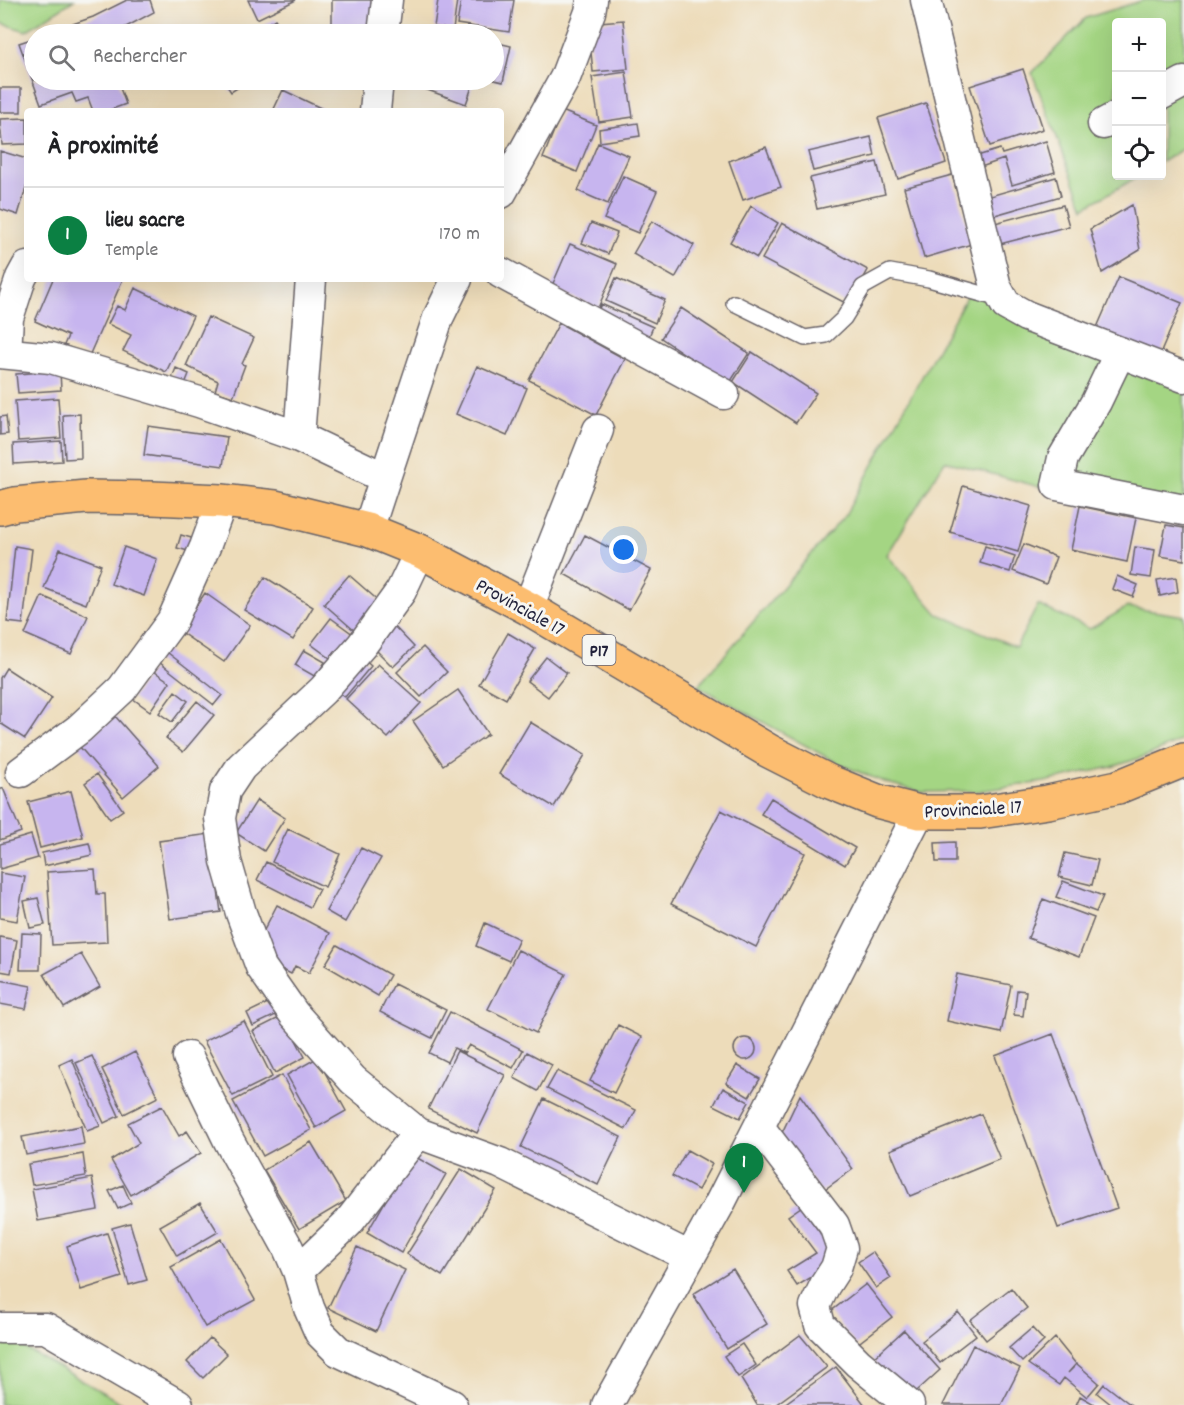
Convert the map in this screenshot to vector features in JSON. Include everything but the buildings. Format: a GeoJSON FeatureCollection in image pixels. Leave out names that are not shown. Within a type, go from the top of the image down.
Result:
{"type":"FeatureCollection","features":[{"type":"Feature","properties":{"kind":"main road","name":"Provinciale 17"},"geometry":{"type":"LineString","coordinates":[[0,508],[15,504],[86,497],[222,501],[275,507],[368,530],[420,551],[528,608],[769,751],[830,782],[877,801],[919,813],[980,812],[1048,802],[1118,786],[1184,760]]}},
{"type":"Feature","properties":{"kind":"street"},"geometry":{"type":"LineString","coordinates":[[384,24],[387,0]]}},
{"type":"Feature","properties":{"kind":"street"},"geometry":{"type":"LineString","coordinates":[[504,188],[565,78],[590,12],[592,0]]}},
{"type":"Feature","properties":{"kind":"street"},"geometry":{"type":"LineString","coordinates":[[926,0],[996,287],[1006,305],[1026,316],[1184,377]]}},
{"type":"Feature","properties":{"kind":"street"},"geometry":{"type":"LineString","coordinates":[[1166,91],[1184,82]]}},
{"type":"Feature","properties":{"kind":"street"},"geometry":{"type":"LineString","coordinates":[[375,108],[377,90]]}},
{"type":"Feature","properties":{"kind":"street"},"geometry":{"type":"LineString","coordinates":[[24,272],[8,318],[3,353],[51,358],[199,402],[299,437],[385,478]]}},
{"type":"Feature","properties":{"kind":"street"},"geometry":{"type":"LineString","coordinates":[[504,275],[724,394]]}},
{"type":"Feature","properties":{"kind":"street"},"geometry":{"type":"LineString","coordinates":[[299,437],[311,282]]}},
{"type":"Feature","properties":{"kind":"street"},"geometry":{"type":"LineString","coordinates":[[368,530],[438,318],[456,282]]}},
{"type":"Feature","properties":{"kind":"street"},"geometry":{"type":"LineString","coordinates":[[1120,352],[1096,402],[1063,458],[1057,485],[1184,510]]}},
{"type":"Feature","properties":{"kind":"street"},"geometry":{"type":"LineString","coordinates":[[528,608],[598,430]]}},
{"type":"Feature","properties":{"kind":"street"},"geometry":{"type":"LineString","coordinates":[[21,772],[79,729],[122,689],[172,621],[205,547],[222,501]]}},
{"type":"Feature","properties":{"kind":"street"},"geometry":{"type":"LineString","coordinates":[[420,551],[401,591],[362,645],[323,690],[242,767],[225,791],[220,818],[226,861],[241,913],[261,967],[294,1014],[353,1080],[418,1133],[500,1162],[690,1257]]}},
{"type":"Feature","properties":{"kind":"street"},"geometry":{"type":"LineString","coordinates":[[607,1405],[719,1205],[919,813]]}},
{"type":"Feature","properties":{"kind":"street"},"geometry":{"type":"LineString","coordinates":[[188,1057],[229,1141],[288,1248],[320,1333],[338,1351],[452,1405]]}},
{"type":"Feature","properties":{"kind":"street"},"geometry":{"type":"LineString","coordinates":[[759,1127],[834,1225],[842,1248],[836,1268],[815,1306],[820,1325],[858,1363],[909,1405]]}},
{"type":"Feature","properties":{"kind":"street"},"geometry":{"type":"LineString","coordinates":[[298,1271],[348,1223],[418,1133]]}},
{"type":"Feature","properties":{"kind":"street"},"geometry":{"type":"LineString","coordinates":[[0,1328],[46,1328],[178,1405]]}},
{"type":"Feature","properties":{"kind":"lane"},"geometry":{"type":"LineString","coordinates":[[734,303],[805,338],[826,335],[844,318],[863,287],[890,272],[929,279],[1003,300]]}},
{"type":"Feature","properties":{"kind":"green space"},"geometry":{"type":"Polygon","coordinates":[[[0,0],[74,0],[37,24],[24,24],[24,30],[0,23],[0,0]]]}},
{"type":"Feature","properties":{"kind":"green space"},"geometry":{"type":"Polygon","coordinates":[[[1144,0],[1184,0],[1184,148],[1166,159],[1166,18],[1112,18],[1112,180],[1132,180],[1084,208],[1032,73],[1086,18],[1144,0]]]}},
{"type":"Feature","properties":{"kind":"green space"},"geometry":{"type":"Polygon","coordinates":[[[972,287],[1184,369],[1184,518],[1076,497],[945,461],[887,555],[938,614],[1016,647],[1038,605],[1090,629],[1127,607],[1184,616],[1184,739],[1149,755],[1112,767],[1044,782],[978,791],[921,792],[884,782],[839,764],[698,686],[845,515],[972,287]]]}},
{"type":"Feature","properties":{"kind":"green space"},"geometry":{"type":"Polygon","coordinates":[[[0,1334],[125,1405],[0,1405],[0,1334]]]}},
{"type":"Feature","properties":{"kind":"place","name":"lieu sacre"},"geometry":{"type":"Point","coordinates":[744,1193]}}]}
